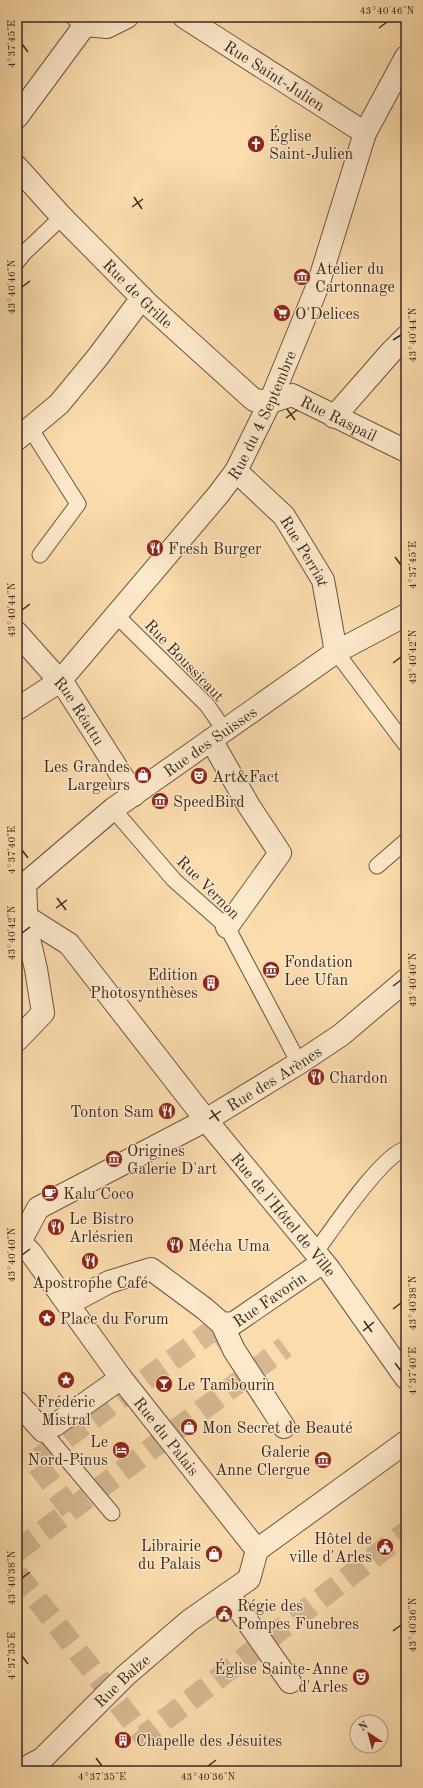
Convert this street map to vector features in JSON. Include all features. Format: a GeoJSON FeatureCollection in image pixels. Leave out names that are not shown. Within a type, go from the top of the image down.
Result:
{"type":"FeatureCollection","features":[{"type":"Feature","properties":{"kind":"street"},"geometry":{"type":"LineString","coordinates":[[17,117],[82,21],[107,27],[127,17]]}},
{"type":"Feature","properties":{"kind":"street","name":"Rue Saint-Julien"},"geometry":{"type":"LineString","coordinates":[[184,17],[365,133]]}},
{"type":"Feature","properties":{"kind":"street","name":"Rue du 4 Septembre"},"geometry":{"type":"LineString","coordinates":[[17,709],[60,681],[117,616],[218,495],[236,471],[270,402],[318,285],[365,133],[406,57]]}},
{"type":"Feature","properties":{"kind":"street","name":"Rue de Grille"},"geometry":{"type":"LineString","coordinates":[[17,167],[62,217],[142,298],[254,400],[270,402]]}},
{"type":"Feature","properties":{"kind":"street"},"geometry":{"type":"LineString","coordinates":[[24,434],[59,404],[97,358],[142,298]]}},
{"type":"Feature","properties":{"kind":"street"},"geometry":{"type":"LineString","coordinates":[[334,417],[391,352],[406,338]]}},
{"type":"Feature","properties":{"kind":"street","name":"Rue Raspail"},"geometry":{"type":"LineString","coordinates":[[270,402],[292,395],[334,417],[406,451]]}},
{"type":"Feature","properties":{"kind":"street","name":"Rue Perriat"},"geometry":{"type":"LineString","coordinates":[[236,471],[284,516],[323,580],[336,652]]}},
{"type":"Feature","properties":{"kind":"street","name":"Rue des Suisses"},"geometry":{"type":"LineString","coordinates":[[22,914],[25,884],[113,809],[336,652],[406,615]]}},
{"type":"Feature","properties":{"kind":"street","name":"Rue Réattu"},"geometry":{"type":"LineString","coordinates":[[17,633],[66,688],[134,795]]}},
{"type":"Feature","properties":{"kind":"street"},"geometry":{"type":"LineString","coordinates":[[218,736],[249,806],[280,853],[227,927]]}},
{"type":"Feature","properties":{"kind":"street"},"geometry":{"type":"LineString","coordinates":[[17,1040],[43,1013],[36,969],[22,914]]}},
{"type":"Feature","properties":{"kind":"street","name":"Rue de l'Hôtel de Ville"},"geometry":{"type":"LineString","coordinates":[[22,914],[69,944],[206,1120],[319,1257],[406,1378]]}},
{"type":"Feature","properties":{"kind":"street","name":"Rue des Arènes"},"geometry":{"type":"LineString","coordinates":[[18,1241],[38,1208],[206,1120],[299,1063],[341,1035],[406,980]]}},
{"type":"Feature","properties":{"kind":"street","name":"Rue du Palais"},"geometry":{"type":"LineString","coordinates":[[18,1241],[31,1253],[121,1378],[257,1550]]}},
{"type":"Feature","properties":{"kind":"street","name":"Rue Favorin"},"geometry":{"type":"LineString","coordinates":[[68,1304],[109,1282],[151,1269],[205,1309],[222,1324],[234,1323],[319,1257]]}},
{"type":"Feature","properties":{"kind":"street"},"geometry":{"type":"LineString","coordinates":[[222,1324],[234,1350],[284,1426]]}},
{"type":"Feature","properties":{"kind":"street"},"geometry":{"type":"LineString","coordinates":[[17,1402],[43,1431],[55,1425],[121,1378]]}},
{"type":"Feature","properties":{"kind":"street"},"geometry":{"type":"LineString","coordinates":[[257,1550],[406,1442]]}},
{"type":"Feature","properties":{"kind":"street","name":"Rue Balze"},"geometry":{"type":"LineString","coordinates":[[19,1771],[42,1759],[126,1676],[190,1621],[249,1579],[257,1550]]}},
{"type":"Feature","properties":{"kind":"street"},"geometry":{"type":"LineString","coordinates":[[228,1594],[290,1682]]}},
{"type":"Feature","properties":{"kind":"lane"},"geometry":{"type":"LineString","coordinates":[[17,262],[24,253],[62,217]]}},
{"type":"Feature","properties":{"kind":"lane"},"geometry":{"type":"LineString","coordinates":[[24,434],[78,504],[40,555]]}},
{"type":"Feature","properties":{"kind":"lane","name":"Rue Boussicaut"},"geometry":{"type":"LineString","coordinates":[[117,616],[207,705],[218,736]]}},
{"type":"Feature","properties":{"kind":"lane"},"geometry":{"type":"LineString","coordinates":[[336,652],[406,745]]}},
{"type":"Feature","properties":{"kind":"lane","name":"Rue Vernon"},"geometry":{"type":"LineString","coordinates":[[113,809],[174,880],[227,927],[299,1063]]}},
{"type":"Feature","properties":{"kind":"lane"},"geometry":{"type":"LineString","coordinates":[[377,866],[406,841]]}},
{"type":"Feature","properties":{"kind":"lane"},"geometry":{"type":"LineString","coordinates":[[319,1257],[376,1173],[399,1150],[406,1149]]}},
{"type":"Feature","properties":{"kind":"lane"},"geometry":{"type":"LineString","coordinates":[[43,1431],[112,1513]]}},
{"type":"Feature","properties":{"kind":"tunnel"},"geometry":{"type":"LineString","coordinates":[[71,1510],[35,1461],[217,1327],[232,1347]]}},
{"type":"Feature","properties":{"kind":"tunnel"},"geometry":{"type":"LineString","coordinates":[[17,1551],[285,1347]]}},
{"type":"Feature","properties":{"kind":"tunnel"},"geometry":{"type":"LineString","coordinates":[[17,1574],[144,1736],[406,1532]]}},
{"type":"Feature","properties":{"kind":"place","name":"Église Saint-Julien"},"geometry":{"type":"Point","coordinates":[256,144]}},
{"type":"Feature","properties":{"kind":"place","name":"Atelier du Cartonnage"},"geometry":{"type":"Point","coordinates":[302,277]}},
{"type":"Feature","properties":{"kind":"place","name":"O'Delices"},"geometry":{"type":"Point","coordinates":[282,313]}},
{"type":"Feature","properties":{"kind":"place","name":"Fresh Burger"},"geometry":{"type":"Point","coordinates":[155,548]}},
{"type":"Feature","properties":{"kind":"place","name":"Les Grandes Largeurs"},"geometry":{"type":"Point","coordinates":[143,775]}},
{"type":"Feature","properties":{"kind":"place","name":"Art&Fact"},"geometry":{"type":"Point","coordinates":[199,776]}},
{"type":"Feature","properties":{"kind":"place","name":"SpeedBird"},"geometry":{"type":"Point","coordinates":[160,801]}},
{"type":"Feature","properties":{"kind":"place","name":"Fondation Lee Ufan"},"geometry":{"type":"Point","coordinates":[271,970]}},
{"type":"Feature","properties":{"kind":"place","name":"Edition Photosynthèses"},"geometry":{"type":"Point","coordinates":[211,983]}},
{"type":"Feature","properties":{"kind":"place","name":"Chardon"},"geometry":{"type":"Point","coordinates":[316,1077]}},
{"type":"Feature","properties":{"kind":"place","name":"Tonton Sam"},"geometry":{"type":"Point","coordinates":[167,1111]}},
{"type":"Feature","properties":{"kind":"place","name":"Origines Galerie D'art"},"geometry":{"type":"Point","coordinates":[114,1159]}},
{"type":"Feature","properties":{"kind":"place","name":"Kalu Coco"},"geometry":{"type":"Point","coordinates":[50,1193]}},
{"type":"Feature","properties":{"kind":"place","name":"Le Bistro Arlésrien"},"geometry":{"type":"Point","coordinates":[56,1227]}},
{"type":"Feature","properties":{"kind":"place","name":"Mécha Uma"},"geometry":{"type":"Point","coordinates":[175,1245]}},
{"type":"Feature","properties":{"kind":"place","name":"Apostrophe Café"},"geometry":{"type":"Point","coordinates":[90,1261]}},
{"type":"Feature","properties":{"kind":"place","name":"Place du Forum"},"geometry":{"type":"Point","coordinates":[47,1318]}},
{"type":"Feature","properties":{"kind":"place","name":"Frédéric Mistral"},"geometry":{"type":"Point","coordinates":[66,1380]}},
{"type":"Feature","properties":{"kind":"place","name":"Le Tambourin"},"geometry":{"type":"Point","coordinates":[164,1384]}},
{"type":"Feature","properties":{"kind":"place","name":"Mon Secret de Beauté"},"geometry":{"type":"Point","coordinates":[189,1427]}},
{"type":"Feature","properties":{"kind":"place","name":"Le Nord-Pinus"},"geometry":{"type":"Point","coordinates":[121,1450]}},
{"type":"Feature","properties":{"kind":"place","name":"Galerie Anne Clergue"},"geometry":{"type":"Point","coordinates":[323,1460]}},
{"type":"Feature","properties":{"kind":"place","name":"Hôtel de ville d'Arles"},"geometry":{"type":"Point","coordinates":[385,1547]}},
{"type":"Feature","properties":{"kind":"place","name":"Librairie du Palais"},"geometry":{"type":"Point","coordinates":[214,1554]}},
{"type":"Feature","properties":{"kind":"place","name":"Régie des Pompes Funebres"},"geometry":{"type":"Point","coordinates":[224,1614]}},
{"type":"Feature","properties":{"kind":"place","name":"Église Sainte-Anne d'Arles"},"geometry":{"type":"Point","coordinates":[361,1677]}},
{"type":"Feature","properties":{"kind":"place","name":"Chapelle des Jésuites"},"geometry":{"type":"Point","coordinates":[123,1740]}}]}
